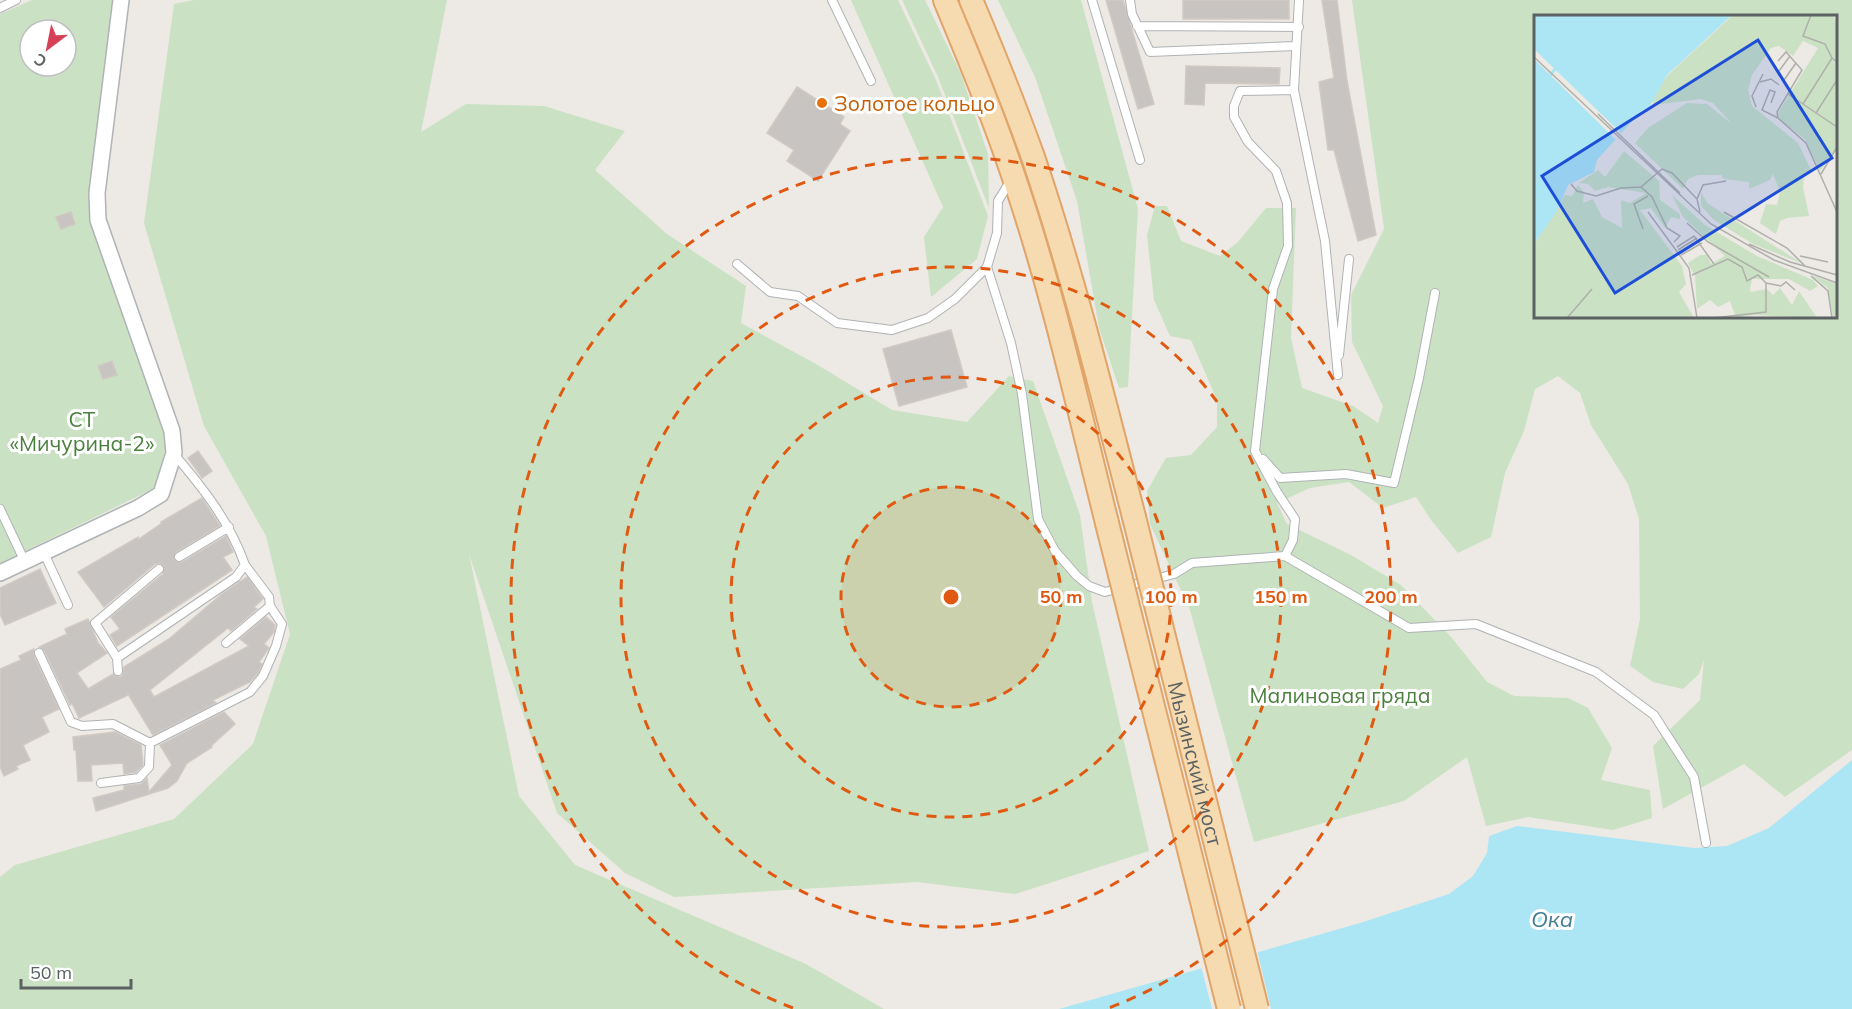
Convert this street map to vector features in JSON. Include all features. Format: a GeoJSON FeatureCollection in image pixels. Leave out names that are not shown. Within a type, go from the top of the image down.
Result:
{"type":"FeatureCollection","features":[{"type":"Feature","properties":{"kind":"main road","name":"Мызинский мост"},"geometry":{"type":"LineString","coordinates":[[945,0],[1014,176],[1045,283],[1229,1009]]}},
{"type":"Feature","properties":{"kind":"main road","name":"Мызинский мост"},"geometry":{"type":"LineString","coordinates":[[971,0],[1033,158],[1074,289],[1134,517],[1257,1009]]}},
{"type":"Feature","properties":{"kind":"street"},"geometry":{"type":"LineString","coordinates":[[0,573],[138,508],[161,494],[174,453],[172,431],[98,220],[97,193],[121,0]]}},
{"type":"Feature","properties":{"kind":"lane"},"geometry":{"type":"LineString","coordinates":[[0,8],[16,0]]}},
{"type":"Feature","properties":{"kind":"lane"},"geometry":{"type":"LineString","coordinates":[[832,0],[871,81]]}},
{"type":"Feature","properties":{"kind":"lane"},"geometry":{"type":"LineString","coordinates":[[1092,0],[1140,159]]}},
{"type":"Feature","properties":{"kind":"lane"},"geometry":{"type":"LineString","coordinates":[[1130,0],[1132,14],[1150,52],[1296,46]]}},
{"type":"Feature","properties":{"kind":"lane"},"geometry":{"type":"LineString","coordinates":[[1299,0],[1294,90],[1325,241],[1338,375],[1349,259]]}},
{"type":"Feature","properties":{"kind":"lane"},"geometry":{"type":"LineString","coordinates":[[1137,26],[1299,27]]}},
{"type":"Feature","properties":{"kind":"lane"},"geometry":{"type":"LineString","coordinates":[[1285,556],[1293,540],[1295,519],[1277,492],[1255,451],[1272,289],[1288,246],[1287,203],[1276,171],[1248,142],[1234,117],[1233,106],[1240,91],[1294,90]]}},
{"type":"Feature","properties":{"kind":"lane"},"geometry":{"type":"LineString","coordinates":[[737,264],[770,292],[798,296],[837,323],[892,330],[928,318],[954,299],[987,267],[997,233],[998,201],[1014,176]]}},
{"type":"Feature","properties":{"kind":"lane"},"geometry":{"type":"LineString","coordinates":[[987,267],[1011,343],[1022,394],[1038,519],[1055,551],[1089,586],[1105,592],[1174,574],[1192,563],[1285,556],[1409,628],[1476,624],[1596,672],[1654,716],[1694,777],[1706,843]]}},
{"type":"Feature","properties":{"kind":"lane"},"geometry":{"type":"LineString","coordinates":[[1255,451],[1280,478],[1346,474],[1394,483],[1419,378],[1435,292]]}},
{"type":"Feature","properties":{"kind":"lane"},"geometry":{"type":"LineString","coordinates":[[150,743],[250,692],[263,676],[276,646],[282,624],[270,606],[269,597],[245,565],[239,547],[221,513],[174,453]]}},
{"type":"Feature","properties":{"kind":"lane"},"geometry":{"type":"LineString","coordinates":[[0,509],[24,562]]}},
{"type":"Feature","properties":{"kind":"lane"},"geometry":{"type":"LineString","coordinates":[[178,556],[229,528]]}},
{"type":"Feature","properties":{"kind":"lane"},"geometry":{"type":"LineString","coordinates":[[44,553],[68,605]]}},
{"type":"Feature","properties":{"kind":"lane"},"geometry":{"type":"LineString","coordinates":[[117,658],[236,577],[245,565]]}},
{"type":"Feature","properties":{"kind":"lane"},"geometry":{"type":"LineString","coordinates":[[118,671],[117,658],[95,622],[159,569]]}},
{"type":"Feature","properties":{"kind":"lane"},"geometry":{"type":"LineString","coordinates":[[226,644],[270,606]]}},
{"type":"Feature","properties":{"kind":"lane"},"geometry":{"type":"LineString","coordinates":[[39,653],[71,722],[82,726],[113,724],[150,743]]}},
{"type":"Feature","properties":{"kind":"lane"},"geometry":{"type":"LineString","coordinates":[[101,783],[139,778],[149,766],[150,743]]}},
{"type":"Feature","properties":{"kind":"green space","name":"СТ «Мичурина-2»"},"geometry":{"type":"Polygon","coordinates":[[[32,0],[115,0],[91,195],[170,432],[155,488],[0,563],[0,14],[32,0]]]}},
{"type":"Feature","properties":{"kind":"green space"},"geometry":{"type":"Polygon","coordinates":[[[194,0],[447,0],[421,132],[466,104],[544,106],[625,131],[595,170],[667,234],[746,286],[741,323],[816,364],[892,410],[967,422],[1009,376],[1033,381],[1080,515],[1092,602],[1149,851],[1015,894],[917,882],[674,897],[625,873],[557,813],[469,554],[519,796],[575,865],[806,964],[884,1009],[0,1009],[0,877],[15,865],[174,819],[253,744],[290,634],[266,536],[204,426],[144,223],[174,4],[194,0]]]}},
{"type":"Feature","properties":{"kind":"green space"},"geometry":{"type":"Polygon","coordinates":[[[851,0],[898,0],[936,80],[988,216],[977,259],[931,297],[924,237],[943,207],[851,0]]]}},
{"type":"Feature","properties":{"kind":"green space"},"geometry":{"type":"Polygon","coordinates":[[[902,0],[925,0],[961,74],[988,154],[989,208],[938,77],[902,0]]]}},
{"type":"Feature","properties":{"kind":"green space"},"geometry":{"type":"Polygon","coordinates":[[[998,0],[1081,0],[1138,209],[1128,387],[1119,388],[1099,328],[1077,201],[1035,77],[998,0]]]}},
{"type":"Feature","properties":{"kind":"green space","name":"Малиновая гряда"},"geometry":{"type":"Polygon","coordinates":[[[1352,0],[1852,0],[1852,750],[1785,797],[1744,764],[1663,809],[1653,746],[1700,700],[1704,660],[1699,674],[1683,689],[1653,682],[1630,666],[1640,619],[1639,519],[1628,484],[1591,425],[1580,393],[1558,376],[1535,389],[1524,431],[1505,473],[1491,537],[1458,553],[1431,520],[1416,497],[1383,508],[1349,482],[1310,488],[1277,503],[1287,524],[1351,555],[1401,585],[1452,638],[1487,682],[1514,696],[1568,698],[1588,708],[1612,748],[1601,780],[1650,790],[1652,818],[1613,830],[1528,817],[1486,826],[1467,757],[1404,801],[1254,842],[1190,610],[1150,524],[1147,491],[1166,458],[1191,455],[1217,427],[1217,400],[1191,340],[1170,336],[1154,300],[1147,235],[1155,206],[1167,206],[1181,241],[1220,256],[1238,242],[1266,208],[1296,208],[1291,338],[1302,388],[1353,406],[1378,423],[1383,406],[1352,342],[1351,295],[1384,229],[1352,0]]]}},
{"type":"Feature","properties":{"kind":"water","name":"Ока"},"geometry":{"type":"Polygon","coordinates":[[[1852,760],[1852,1009],[1059,1009],[1360,923],[1449,894],[1473,876],[1487,853],[1489,836],[1517,826],[1694,848],[1727,846],[1769,828],[1852,760]]]}},
{"type":"Feature","properties":{"kind":"pier"},"geometry":{"type":"Polygon","coordinates":[[[1257,950],[1271,1009],[1212,1009],[1201,966],[1257,950]]]}},
{"type":"Feature","properties":{"kind":"building"},"geometry":{"type":"Polygon","coordinates":[[[1106,0],[1123,0],[1154,104],[1138,109],[1106,0]]]}},
{"type":"Feature","properties":{"kind":"building"},"geometry":{"type":"Polygon","coordinates":[[[1183,0],[1289,0],[1289,19],[1183,19],[1183,0]]]}},
{"type":"Feature","properties":{"kind":"building"},"geometry":{"type":"Polygon","coordinates":[[[1322,0],[1337,0],[1347,81],[1376,235],[1358,241],[1334,150],[1328,150],[1319,82],[1334,78],[1322,0]]]}},
{"type":"Feature","properties":{"kind":"building"},"geometry":{"type":"Polygon","coordinates":[[[1186,66],[1280,68],[1279,84],[1205,83],[1204,105],[1185,104],[1186,66]]]}},
{"type":"Feature","properties":{"kind":"building"},"geometry":{"type":"Polygon","coordinates":[[[797,87],[844,117],[840,124],[850,131],[818,181],[787,161],[794,150],[767,133],[797,87]]]}},
{"type":"Feature","properties":{"kind":"building"},"geometry":{"type":"Polygon","coordinates":[[[71,212],[75,224],[61,229],[56,217],[71,212]]]}},
{"type":"Feature","properties":{"kind":"building"},"geometry":{"type":"Polygon","coordinates":[[[951,330],[967,387],[899,406],[883,349],[951,330]]]}},
{"type":"Feature","properties":{"kind":"building"},"geometry":{"type":"Polygon","coordinates":[[[112,361],[117,375],[103,379],[98,366],[112,361]]]}},
{"type":"Feature","properties":{"kind":"building"},"geometry":{"type":"Polygon","coordinates":[[[198,451],[212,471],[202,478],[188,458],[198,451]]]}},
{"type":"Feature","properties":{"kind":"building"},"geometry":{"type":"Polygon","coordinates":[[[202,498],[220,526],[176,552],[174,560],[182,562],[226,536],[233,552],[223,557],[232,570],[117,646],[110,635],[120,629],[111,617],[163,574],[164,566],[160,563],[155,564],[104,607],[78,572],[138,537],[139,539],[161,522],[202,498]]]}},
{"type":"Feature","properties":{"kind":"building"},"geometry":{"type":"Polygon","coordinates":[[[40,569],[56,603],[5,625],[0,614],[0,588],[40,569]]]}},
{"type":"Feature","properties":{"kind":"building"},"geometry":{"type":"Polygon","coordinates":[[[247,577],[263,599],[254,607],[257,609],[231,631],[228,628],[150,690],[154,697],[249,646],[240,639],[266,617],[275,625],[274,632],[264,644],[269,648],[259,662],[262,664],[258,673],[250,682],[213,700],[216,703],[153,735],[128,694],[79,718],[72,703],[70,705],[44,650],[39,647],[67,634],[65,629],[88,619],[98,643],[107,653],[77,673],[88,689],[113,674],[118,677],[122,676],[124,667],[169,639],[223,593],[247,577]]]}},
{"type":"Feature","properties":{"kind":"building"},"geometry":{"type":"Polygon","coordinates":[[[34,649],[34,656],[59,709],[42,717],[49,732],[23,745],[30,760],[16,766],[18,769],[4,776],[0,767],[0,669],[21,660],[19,656],[34,649]]]}},
{"type":"Feature","properties":{"kind":"building"},"geometry":{"type":"Polygon","coordinates":[[[224,712],[235,724],[212,747],[187,763],[177,781],[168,788],[96,811],[93,798],[124,790],[124,786],[141,784],[147,778],[149,792],[172,765],[160,745],[224,712]]]}},
{"type":"Feature","properties":{"kind":"building"},"geometry":{"type":"Polygon","coordinates":[[[115,732],[141,745],[143,765],[136,772],[124,774],[123,763],[91,765],[92,781],[78,781],[73,737],[115,732]]]}},
{"type":"Feature","properties":{"kind":"place","name":"Золотое кольцо"},"geometry":{"type":"Point","coordinates":[822,103]}}]}
